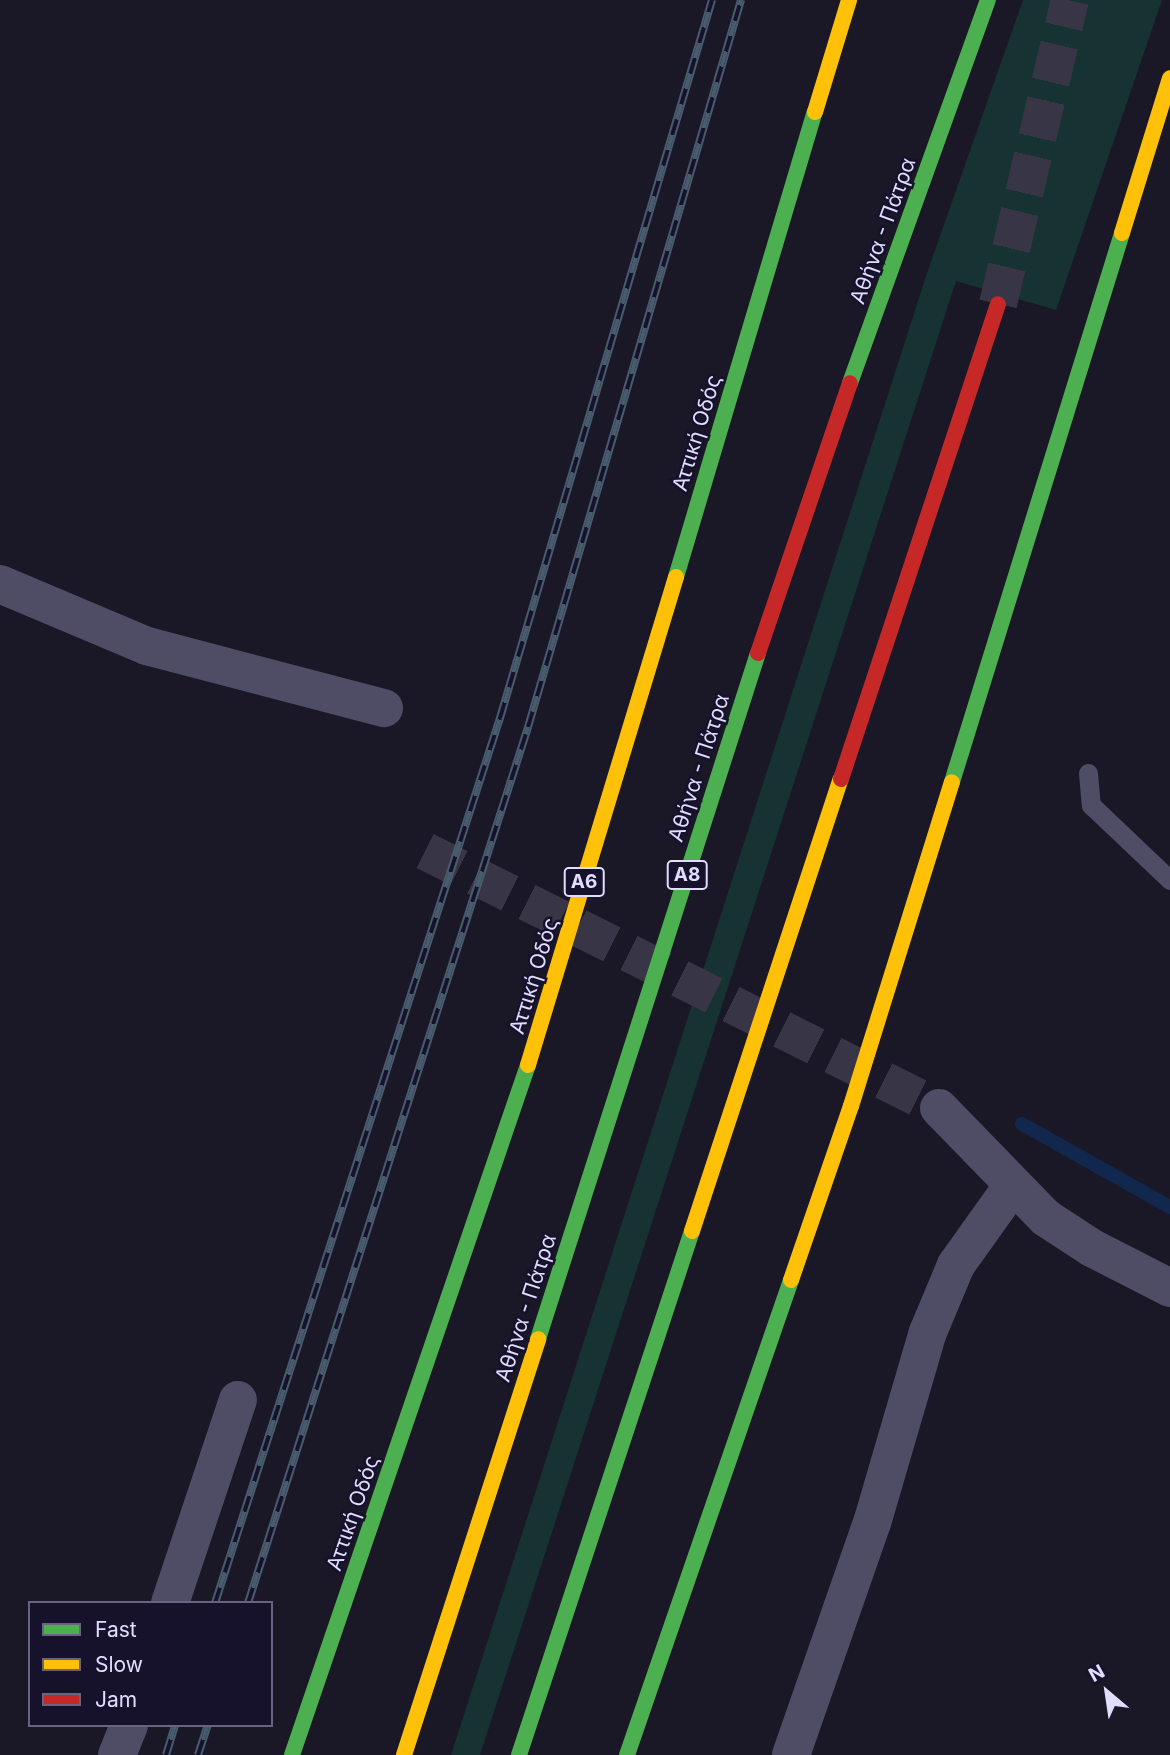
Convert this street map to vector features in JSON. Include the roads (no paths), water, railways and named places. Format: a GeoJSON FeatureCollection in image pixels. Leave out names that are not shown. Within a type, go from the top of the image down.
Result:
{"type":"FeatureCollection","features":[{"type":"Feature","properties":{"kind":"highway","name":"Αττική Οδός"},"geometry":{"type":"LineString","coordinates":[[292,1755],[541,1026],[849,0]]}},
{"type":"Feature","properties":{"kind":"highway","name":"Αθήνα - Πάτρα"},"geometry":{"type":"LineString","coordinates":[[404,1755],[804,511],[988,0]]}},
{"type":"Feature","properties":{"kind":"highway"},"geometry":{"type":"LineString","coordinates":[[627,1755],[851,1106],[1170,78]]}},
{"type":"Feature","properties":{"kind":"highway"},"geometry":{"type":"LineString","coordinates":[[519,1755],[998,304]]}},
{"type":"Feature","properties":{"kind":"street"},"geometry":{"type":"LineString","coordinates":[[0,584],[147,646],[384,708]]}},
{"type":"Feature","properties":{"kind":"street"},"geometry":{"type":"LineString","coordinates":[[939,1108],[1046,1218],[1092,1248],[1170,1288]]}},
{"type":"Feature","properties":{"kind":"street"},"geometry":{"type":"LineString","coordinates":[[791,1755],[872,1523],[928,1332],[956,1265],[1013,1185]]}},
{"type":"Feature","properties":{"kind":"street"},"geometry":{"type":"LineString","coordinates":[[171,1601],[238,1401]]}},
{"type":"Feature","properties":{"kind":"street"},"geometry":{"type":"LineString","coordinates":[[117,1755],[128,1727]]}},
{"type":"Feature","properties":{"kind":"lane"},"geometry":{"type":"LineString","coordinates":[[1088,773],[1091,805],[1170,880]]}},
{"type":"Feature","properties":{"kind":"waterway"},"geometry":{"type":"LineString","coordinates":[[1022,1124],[1170,1207]]}},
{"type":"Feature","properties":{"kind":"tunnel"},"geometry":{"type":"LineString","coordinates":[[998,304],[1070,0]]}},
{"type":"Feature","properties":{"kind":"tunnel"},"geometry":{"type":"LineString","coordinates":[[425,851],[939,1108]]}},
{"type":"Feature","properties":{"kind":"railway"},"geometry":{"type":"LineString","coordinates":[[216,1601],[500,718],[712,0]]}},
{"type":"Feature","properties":{"kind":"railway"},"geometry":{"type":"LineString","coordinates":[[249,1601],[528,727],[741,0]]}},
{"type":"Feature","properties":{"kind":"railway"},"geometry":{"type":"LineString","coordinates":[[166,1755],[174,1727]]}},
{"type":"Feature","properties":{"kind":"railway"},"geometry":{"type":"LineString","coordinates":[[198,1755],[207,1727]]}}]}
